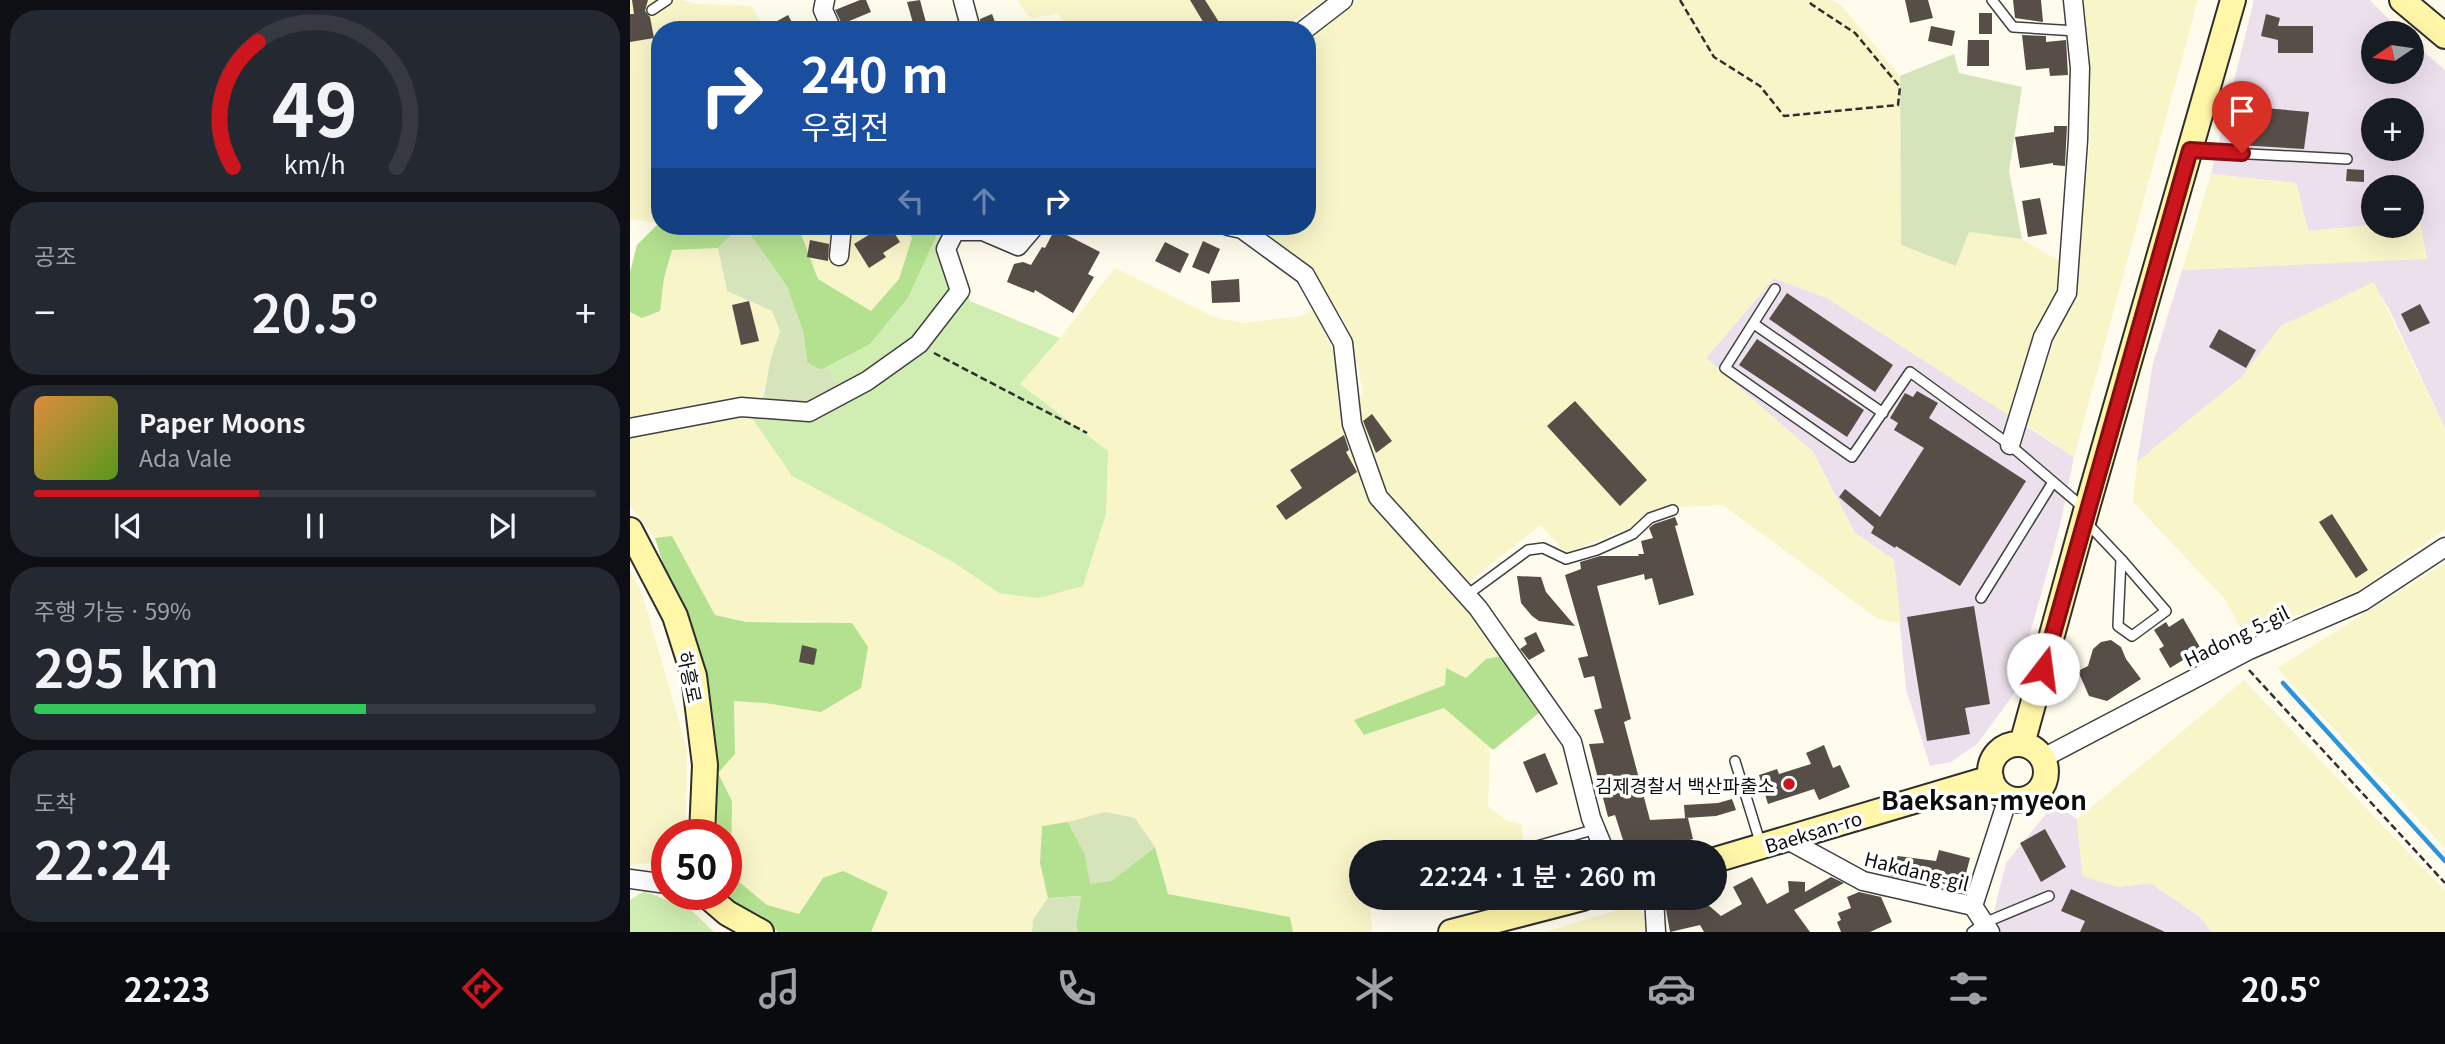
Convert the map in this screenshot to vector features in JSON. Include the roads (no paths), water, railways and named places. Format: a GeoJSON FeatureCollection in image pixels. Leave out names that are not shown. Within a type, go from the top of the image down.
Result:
{"type":"FeatureCollection","features":[{"type":"Feature","properties":{"kind":"main road"},"geometry":{"type":"LineString","coordinates":[[2022,744],[2233,0]]}},
{"type":"Feature","properties":{"kind":"main road"},"geometry":{"type":"LineString","coordinates":[[2402,0],[2445,36]]}},
{"type":"Feature","properties":{"kind":"main road","name":"하흥로"},"geometry":{"type":"LineString","coordinates":[[630,530],[675,617],[694,676],[705,765],[703,819]]}},
{"type":"Feature","properties":{"kind":"main road"},"geometry":{"type":"LineString","coordinates":[[2022,744],[2031,746],[2043,758],[2046,775],[2040,790],[2025,799],[2008,798],[2000,793],[1991,778],[1990,769],[1998,752],[2005,747],[2022,744]]}},
{"type":"Feature","properties":{"kind":"main road","name":"Baeksan-ro"},"geometry":{"type":"LineString","coordinates":[[1727,856],[1991,778]]}},
{"type":"Feature","properties":{"kind":"main road"},"geometry":{"type":"LineString","coordinates":[[724,910],[761,932]]}},
{"type":"Feature","properties":{"kind":"main road"},"geometry":{"type":"LineString","coordinates":[[1451,932],[1536,910]]}},
{"type":"Feature","properties":{"kind":"street"},"geometry":{"type":"LineString","coordinates":[[825,0],[823,10],[827,21]]}},
{"type":"Feature","properties":{"kind":"street"},"geometry":{"type":"LineString","coordinates":[[963,0],[969,21]]}},
{"type":"Feature","properties":{"kind":"street"},"geometry":{"type":"LineString","coordinates":[[1316,21],[1343,0]]}},
{"type":"Feature","properties":{"kind":"street"},"geometry":{"type":"LineString","coordinates":[[2010,445],[2043,337],[2067,293],[2078,140],[2080,68],[2073,0]]}},
{"type":"Feature","properties":{"kind":"street"},"geometry":{"type":"LineString","coordinates":[[839,256],[841,235]]}},
{"type":"Feature","properties":{"kind":"street"},"geometry":{"type":"LineString","coordinates":[[630,428],[741,407],[809,412],[867,381],[919,344],[960,290],[946,249],[953,235]]}},
{"type":"Feature","properties":{"kind":"street"},"geometry":{"type":"LineString","coordinates":[[992,235],[1018,246],[1027,235]]}},
{"type":"Feature","properties":{"kind":"street"},"geometry":{"type":"LineString","coordinates":[[1250,235],[1305,275],[1343,343],[1352,424],[1378,497],[1478,608],[1572,742],[1600,840]]}},
{"type":"Feature","properties":{"kind":"street","name":"Hadong 5-gil"},"geometry":{"type":"LineString","coordinates":[[2043,758],[2237,657],[2363,601],[2445,547]]}},
{"type":"Feature","properties":{"kind":"street"},"geometry":{"type":"LineString","coordinates":[[1973,906],[2008,798]]}},
{"type":"Feature","properties":{"kind":"street","name":"Hakdang-gil"},"geometry":{"type":"LineString","coordinates":[[1786,839],[1863,881],[1973,906],[1982,929]]}},
{"type":"Feature","properties":{"kind":"street"},"geometry":{"type":"LineString","coordinates":[[630,879],[651,882]]}},
{"type":"Feature","properties":{"kind":"street"},"geometry":{"type":"LineString","coordinates":[[1655,910],[1656,932]]}},
{"type":"Feature","properties":{"kind":"lane"},"geometry":{"type":"LineString","coordinates":[[652,10],[667,0]]}},
{"type":"Feature","properties":{"kind":"lane"},"geometry":{"type":"LineString","coordinates":[[1992,0],[2013,27],[2076,32]]}},
{"type":"Feature","properties":{"kind":"lane"},"geometry":{"type":"LineString","coordinates":[[2190,150],[2347,159]]}},
{"type":"Feature","properties":{"kind":"lane"},"geometry":{"type":"LineString","coordinates":[[1775,289],[1725,368],[1852,457],[1910,372],[2010,445],[2053,482],[2085,515],[2166,611],[2132,636],[2118,626],[2121,559]]}},
{"type":"Feature","properties":{"kind":"lane"},"geometry":{"type":"LineString","coordinates":[[1755,324],[1883,413]]}},
{"type":"Feature","properties":{"kind":"lane"},"geometry":{"type":"LineString","coordinates":[[1981,598],[2053,482]]}},
{"type":"Feature","properties":{"kind":"lane"},"geometry":{"type":"LineString","coordinates":[[1467,596],[1528,550],[1543,548],[1566,559],[1597,550],[1633,534],[1650,518],[1673,510]]}},
{"type":"Feature","properties":{"kind":"lane"},"geometry":{"type":"LineString","coordinates":[[1735,761],[1761,846]]}},
{"type":"Feature","properties":{"kind":"lane"},"geometry":{"type":"LineString","coordinates":[[1558,840],[1596,829]]}},
{"type":"Feature","properties":{"kind":"lane"},"geometry":{"type":"LineString","coordinates":[[1982,929],[2049,896]]}},
{"type":"Feature","properties":{"kind":"waterway"},"geometry":{"type":"LineString","coordinates":[[2283,683],[2445,861]]}},
{"type":"Feature","properties":{"kind":"place","name":"김제경찰서 백산파출소"},"geometry":{"type":"Point","coordinates":[1789,784]}},
{"type":"Feature","properties":{"kind":"district","name":"Baeksan-myeon"},"geometry":{"type":"Point","coordinates":[1984,798]}}]}
